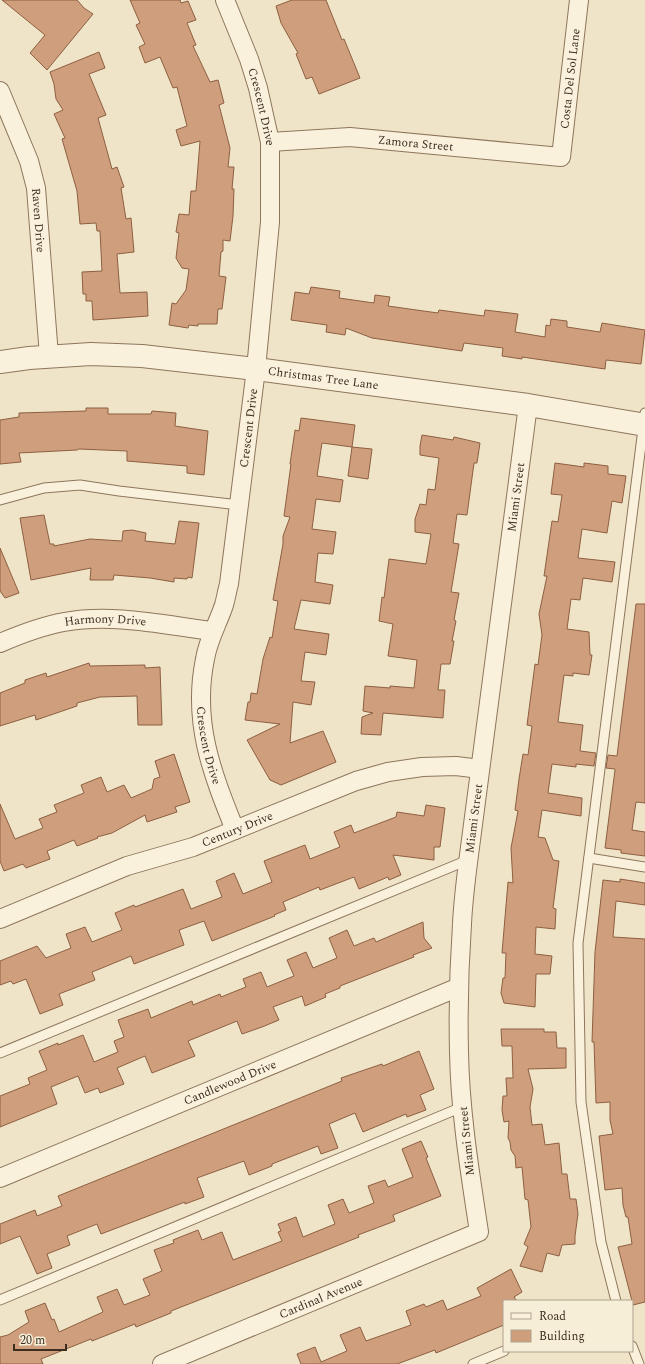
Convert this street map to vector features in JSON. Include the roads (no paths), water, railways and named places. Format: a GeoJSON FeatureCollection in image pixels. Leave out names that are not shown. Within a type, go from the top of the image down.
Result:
{"type":"FeatureCollection","features":[{"type":"Feature","properties":{"kind":"street","name":"Crescent Drive"},"geometry":{"type":"LineString","coordinates":[[225,0],[254,73],[270,142],[270,222],[256,369],[229,584],[224,605],[213,631],[205,658],[201,683],[201,711],[205,744],[214,777],[235,830]]}},
{"type":"Feature","properties":{"kind":"street","name":"Costa Del Sol Lane"},"geometry":{"type":"LineString","coordinates":[[561,157],[578,0]]}},
{"type":"Feature","properties":{"kind":"street","name":"Raven Drive"},"geometry":{"type":"LineString","coordinates":[[0,91],[29,161],[36,188],[50,356]]}},
{"type":"Feature","properties":{"kind":"street","name":"Zamora Street"},"geometry":{"type":"LineString","coordinates":[[270,142],[350,136],[561,157]]}},
{"type":"Feature","properties":{"kind":"street","name":"Christmas Tree Lane"},"geometry":{"type":"LineString","coordinates":[[0,362],[50,356],[91,354],[142,356],[256,369],[644,421]]}},
{"type":"Feature","properties":{"kind":"street","name":"Miami Street"},"geometry":{"type":"LineString","coordinates":[[479,1232],[469,1170],[462,1107],[459,1053],[459,987],[462,924],[468,860],[528,405]]}},
{"type":"Feature","properties":{"kind":"street","name":"Harmony Drive"},"geometry":{"type":"LineString","coordinates":[[0,643],[28,631],[64,622],[97,619],[130,620],[213,631]]}},
{"type":"Feature","properties":{"kind":"street","name":"Century Drive"},"geometry":{"type":"LineString","coordinates":[[0,919],[127,866],[193,847],[356,781],[388,772],[422,767],[456,766],[480,769]]}},
{"type":"Feature","properties":{"kind":"street","name":"Candlewood Drive"},"geometry":{"type":"LineString","coordinates":[[0,1178],[459,987]]}},
{"type":"Feature","properties":{"kind":"street","name":"Cardinal Avenue"},"geometry":{"type":"LineString","coordinates":[[162,1364],[479,1232]]}},
{"type":"Feature","properties":{"kind":"lane"},"geometry":{"type":"LineString","coordinates":[[616,1300],[601,1242],[581,1102],[578,943],[644,421]]}},
{"type":"Feature","properties":{"kind":"lane"},"geometry":{"type":"LineString","coordinates":[[0,500],[44,488],[80,485],[239,505]]}},
{"type":"Feature","properties":{"kind":"lane"},"geometry":{"type":"LineString","coordinates":[[589,858],[645,867]]}},
{"type":"Feature","properties":{"kind":"lane"},"geometry":{"type":"LineString","coordinates":[[0,1053],[468,860]]}},
{"type":"Feature","properties":{"kind":"lane"},"geometry":{"type":"LineString","coordinates":[[0,1300],[462,1107]]}},
{"type":"Feature","properties":{"kind":"lane"},"geometry":{"type":"LineString","coordinates":[[633,1349],[639,1364]]}},
{"type":"Feature","properties":{"kind":"lane"},"geometry":{"type":"LineString","coordinates":[[473,1364],[503,1351]]}}]}
